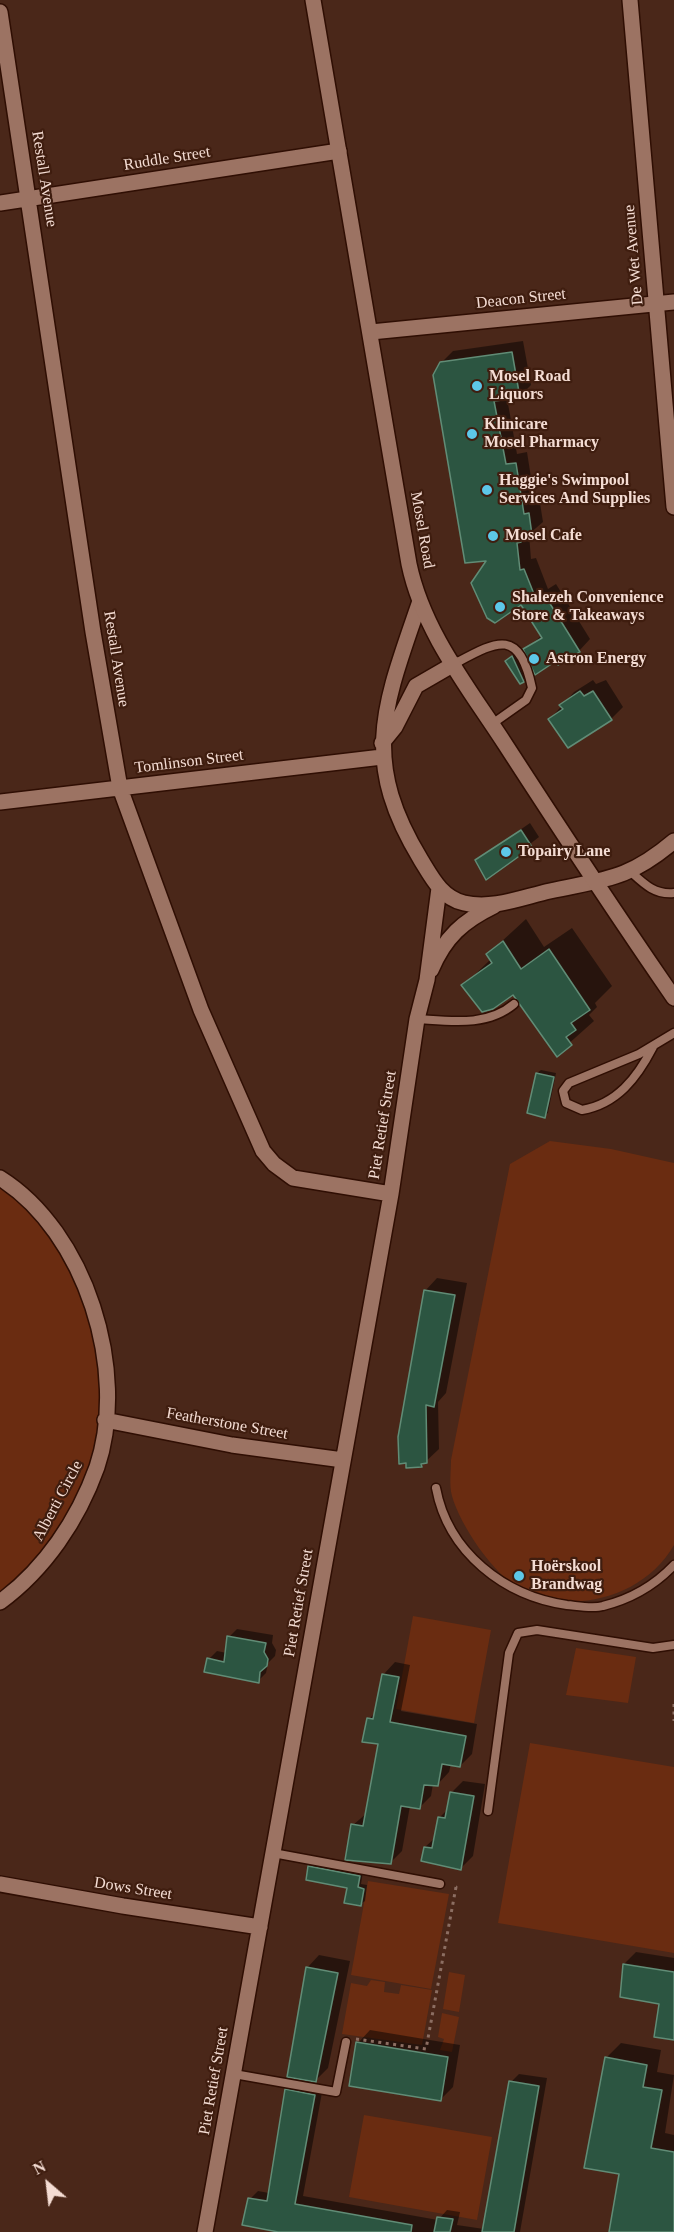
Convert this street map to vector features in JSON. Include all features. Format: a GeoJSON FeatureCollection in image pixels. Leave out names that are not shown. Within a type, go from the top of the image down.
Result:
{"type":"FeatureCollection","features":[{"type":"Feature","properties":{"kind":"street","name":"Mosel Road"},"geometry":{"type":"LineString","coordinates":[[313,0],[409,564],[419,604],[492,724],[595,883],[674,998]]}},
{"type":"Feature","properties":{"kind":"street","name":"De Wet Avenue"},"geometry":{"type":"LineString","coordinates":[[630,0],[674,507]]}},
{"type":"Feature","properties":{"kind":"street","name":"Restall Avenue"},"geometry":{"type":"LineString","coordinates":[[0,12],[93,632],[120,788],[201,1010],[263,1150],[274,1164],[293,1178],[391,1194]]}},
{"type":"Feature","properties":{"kind":"street","name":"Ruddle Street"},"geometry":{"type":"LineString","coordinates":[[0,203],[339,151]]}},
{"type":"Feature","properties":{"kind":"street","name":"Deacon Street"},"geometry":{"type":"LineString","coordinates":[[371,332],[674,302]]}},
{"type":"Feature","properties":{"kind":"street","name":"Piet Retief Street"},"geometry":{"type":"LineString","coordinates":[[419,604],[382,729],[382,750],[390,798],[415,850],[439,888],[456,901],[467,904],[500,903],[595,883]]}},
{"type":"Feature","properties":{"kind":"street"},"geometry":{"type":"LineString","coordinates":[[382,750],[416,686],[454,664]]}},
{"type":"Feature","properties":{"kind":"street","name":"Tomlinson Street"},"geometry":{"type":"LineString","coordinates":[[0,802],[120,788],[382,750]]}},
{"type":"Feature","properties":{"kind":"street"},"geometry":{"type":"LineString","coordinates":[[595,883],[632,872],[674,841]]}},
{"type":"Feature","properties":{"kind":"street","name":"Piet Retief Street"},"geometry":{"type":"LineString","coordinates":[[205,2232],[391,1194],[417,1019],[427,980],[439,888]]}},
{"type":"Feature","properties":{"kind":"street","name":"Piet Retief Street"},"geometry":{"type":"LineString","coordinates":[[427,980],[445,945],[458,928],[468,919],[500,903]]}},
{"type":"Feature","properties":{"kind":"street","name":"Alberti Circle"},"geometry":{"type":"LineString","coordinates":[[0,1178],[43,1215],[68,1248],[96,1309],[105,1373],[105,1420],[97,1465],[63,1534],[23,1585],[0,1602]]}},
{"type":"Feature","properties":{"kind":"street","name":"Featherstone Street"},"geometry":{"type":"LineString","coordinates":[[105,1420],[232,1446],[343,1460]]}},
{"type":"Feature","properties":{"kind":"street","name":"Dows Street"},"geometry":{"type":"LineString","coordinates":[[0,1884],[260,1927]]}},
{"type":"Feature","properties":{"kind":"lane"},"geometry":{"type":"LineString","coordinates":[[454,664],[483,649],[500,644],[509,644],[516,648],[530,677],[530,692],[525,700],[492,724]]}},
{"type":"Feature","properties":{"kind":"lane"},"geometry":{"type":"LineString","coordinates":[[632,872],[646,887],[664,893],[674,893]]}},
{"type":"Feature","properties":{"kind":"lane"},"geometry":{"type":"LineString","coordinates":[[417,1019],[458,1022],[478,1019],[498,1014],[514,1004]]}},
{"type":"Feature","properties":{"kind":"lane"},"geometry":{"type":"LineString","coordinates":[[653,1047],[632,1083],[611,1099],[582,1110],[566,1103],[563,1091],[569,1083],[653,1047],[674,1033]]}},
{"type":"Feature","properties":{"kind":"lane"},"geometry":{"type":"LineString","coordinates":[[436,1488],[439,1503],[451,1526],[477,1564],[492,1578],[546,1602],[602,1607],[645,1590],[674,1565]]}},
{"type":"Feature","properties":{"kind":"lane"},"geometry":{"type":"LineString","coordinates":[[488,1811],[509,1653],[511,1644],[518,1633],[537,1630],[653,1648],[674,1645]]}},
{"type":"Feature","properties":{"kind":"lane"},"geometry":{"type":"LineString","coordinates":[[273,1853],[440,1884]]}},
{"type":"Feature","properties":{"kind":"lane"},"geometry":{"type":"LineString","coordinates":[[234,2074],[336,2092],[346,2042]]}},
{"type":"Feature","properties":{"kind":"path"},"geometry":{"type":"LineString","coordinates":[[674,1704],[674,1721]]}},
{"type":"Feature","properties":{"kind":"path"},"geometry":{"type":"LineString","coordinates":[[346,2042],[351,2039],[369,2040],[426,2049],[456,1887],[440,1884]]}},
{"type":"Feature","properties":{"kind":"shaded area"},"geometry":{"type":"Polygon","coordinates":[[[550,1141],[611,1149],[674,1163],[674,1545],[661,1563],[627,1589],[586,1601],[543,1598],[511,1583],[490,1562],[470,1535],[456,1508],[451,1487],[451,1460],[510,1164],[550,1141]]]}},
{"type":"Feature","properties":{"kind":"shaded area"},"geometry":{"type":"Polygon","coordinates":[[[0,1182],[10,1187],[72,1242],[96,1309],[111,1386],[102,1464],[8,1599],[0,1605],[0,1182]]]}},
{"type":"Feature","properties":{"kind":"shaded area"},"geometry":{"type":"Polygon","coordinates":[[[413,1616],[491,1630],[474,1723],[396,1709],[413,1616]]]}},
{"type":"Feature","properties":{"kind":"shaded area"},"geometry":{"type":"Polygon","coordinates":[[[576,1648],[636,1657],[628,1703],[566,1695],[576,1648]]]}},
{"type":"Feature","properties":{"kind":"shaded area"},"geometry":{"type":"Polygon","coordinates":[[[530,1743],[674,1767],[674,1953],[498,1923],[530,1743]]]}},
{"type":"Feature","properties":{"kind":"shaded area"},"geometry":{"type":"Polygon","coordinates":[[[368,1881],[449,1894],[431,1989],[351,1975],[368,1881]]]}},
{"type":"Feature","properties":{"kind":"shaded area"},"geometry":{"type":"Polygon","coordinates":[[[449,1972],[465,1975],[459,2012],[443,2009],[449,1972]]]}},
{"type":"Feature","properties":{"kind":"shaded area"},"geometry":{"type":"Polygon","coordinates":[[[371,1980],[385,1982],[384,1992],[399,1994],[401,1985],[432,1990],[422,2045],[342,2034],[351,1983],[367,1986],[371,1980]]]}},
{"type":"Feature","properties":{"kind":"shaded area"},"geometry":{"type":"Polygon","coordinates":[[[442,2013],[459,2017],[452,2052],[440,2050],[444,2039],[438,2037],[442,2013]]]}},
{"type":"Feature","properties":{"kind":"shaded area"},"geometry":{"type":"Polygon","coordinates":[[[364,2115],[492,2137],[477,2220],[349,2197],[364,2115]]]}},
{"type":"Feature","properties":{"kind":"building"},"geometry":{"type":"Polygon","coordinates":[[[512,352],[520,398],[494,401],[506,464],[516,463],[524,514],[529,513],[532,535],[520,537],[521,542],[517,543],[520,570],[524,569],[536,599],[544,594],[580,652],[558,665],[556,661],[535,675],[523,649],[542,638],[521,605],[495,623],[487,618],[471,583],[486,561],[465,563],[433,375],[440,362],[512,352]]]}},
{"type":"Feature","properties":{"kind":"building"},"geometry":{"type":"Polygon","coordinates":[[[512,656],[524,682],[520,684],[505,661],[512,656]]]}},
{"type":"Feature","properties":{"kind":"building"},"geometry":{"type":"Polygon","coordinates":[[[580,691],[584,696],[593,691],[612,720],[568,748],[548,719],[563,709],[559,705],[580,691]]]}},
{"type":"Feature","properties":{"kind":"building","name":"Topairy Lane"},"geometry":{"type":"Polygon","coordinates":[[[521,830],[532,847],[486,880],[475,860],[521,830]]]}},
{"type":"Feature","properties":{"kind":"building"},"geometry":{"type":"Polygon","coordinates":[[[503,941],[521,969],[549,949],[590,1010],[571,1023],[576,1030],[566,1037],[572,1045],[557,1057],[513,995],[493,1009],[482,1012],[461,985],[492,963],[486,954],[503,941]]]}},
{"type":"Feature","properties":{"kind":"building"},"geometry":{"type":"Polygon","coordinates":[[[536,1073],[554,1077],[545,1118],[527,1113],[536,1073]]]}},
{"type":"Feature","properties":{"kind":"building"},"geometry":{"type":"Polygon","coordinates":[[[424,1290],[455,1295],[434,1407],[426,1405],[427,1463],[421,1464],[422,1467],[406,1468],[406,1463],[399,1464],[398,1437],[424,1290]]]}},
{"type":"Feature","properties":{"kind":"building"},"geometry":{"type":"Polygon","coordinates":[[[227,1636],[266,1643],[264,1652],[268,1659],[267,1666],[260,1672],[259,1683],[204,1672],[207,1658],[224,1662],[227,1636]]]}},
{"type":"Feature","properties":{"kind":"building"},"geometry":{"type":"Polygon","coordinates":[[[382,1674],[399,1677],[390,1722],[466,1736],[460,1767],[442,1764],[438,1786],[424,1785],[420,1809],[401,1806],[391,1864],[345,1860],[351,1824],[363,1826],[378,1744],[362,1742],[367,1718],[373,1719],[382,1674]]]}},
{"type":"Feature","properties":{"kind":"building"},"geometry":{"type":"Polygon","coordinates":[[[450,1792],[474,1796],[461,1870],[421,1861],[424,1847],[432,1848],[438,1817],[445,1818],[450,1792]]]}},
{"type":"Feature","properties":{"kind":"building"},"geometry":{"type":"Polygon","coordinates":[[[308,1866],[360,1876],[358,1887],[364,1889],[361,1906],[344,1903],[347,1888],[306,1880],[308,1866]]]}},
{"type":"Feature","properties":{"kind":"building"},"geometry":{"type":"Polygon","coordinates":[[[623,1964],[674,1972],[674,2040],[654,2037],[659,2004],[620,1997],[623,1964]]]}},
{"type":"Feature","properties":{"kind":"building"},"geometry":{"type":"Polygon","coordinates":[[[306,1967],[338,1973],[316,2082],[287,2077],[306,1967]]]}},
{"type":"Feature","properties":{"kind":"building"},"geometry":{"type":"Polygon","coordinates":[[[356,2042],[448,2057],[441,2101],[349,2086],[356,2042]]]}},
{"type":"Feature","properties":{"kind":"building"},"geometry":{"type":"Polygon","coordinates":[[[605,2057],[647,2065],[643,2087],[662,2090],[651,2148],[674,2152],[674,2232],[609,2232],[619,2174],[584,2168],[605,2057]]]}},
{"type":"Feature","properties":{"kind":"building"},"geometry":{"type":"Polygon","coordinates":[[[509,2081],[539,2086],[514,2232],[482,2232],[509,2081]]]}},
{"type":"Feature","properties":{"kind":"building"},"geometry":{"type":"Polygon","coordinates":[[[285,2089],[315,2095],[295,2204],[412,2225],[411,2232],[278,2232],[242,2225],[248,2198],[267,2201],[285,2089]]]}},
{"type":"Feature","properties":{"kind":"building"},"geometry":{"type":"Polygon","coordinates":[[[437,2217],[453,2219],[450,2232],[434,2232],[437,2217]]]}},
{"type":"Feature","properties":{"kind":"place","name":"Mosel Road Liquors"},"geometry":{"type":"Point","coordinates":[477,386]}},
{"type":"Feature","properties":{"kind":"place","name":"Klinicare Mosel Pharmacy"},"geometry":{"type":"Point","coordinates":[472,434]}},
{"type":"Feature","properties":{"kind":"place","name":"Haggie's Swimpool Services And Supplies"},"geometry":{"type":"Point","coordinates":[487,490]}},
{"type":"Feature","properties":{"kind":"place","name":"Mosel Cafe"},"geometry":{"type":"Point","coordinates":[493,536]}},
{"type":"Feature","properties":{"kind":"place","name":"Shalezeh Convenience Store & Takeaways"},"geometry":{"type":"Point","coordinates":[500,607]}},
{"type":"Feature","properties":{"kind":"place","name":"Astron Energy"},"geometry":{"type":"Point","coordinates":[534,659]}},
{"type":"Feature","properties":{"kind":"place","name":"Topairy Lane"},"geometry":{"type":"Point","coordinates":[506,852]}},
{"type":"Feature","properties":{"kind":"place","name":"Hoërskool Brandwag"},"geometry":{"type":"Point","coordinates":[519,1576]}}]}
